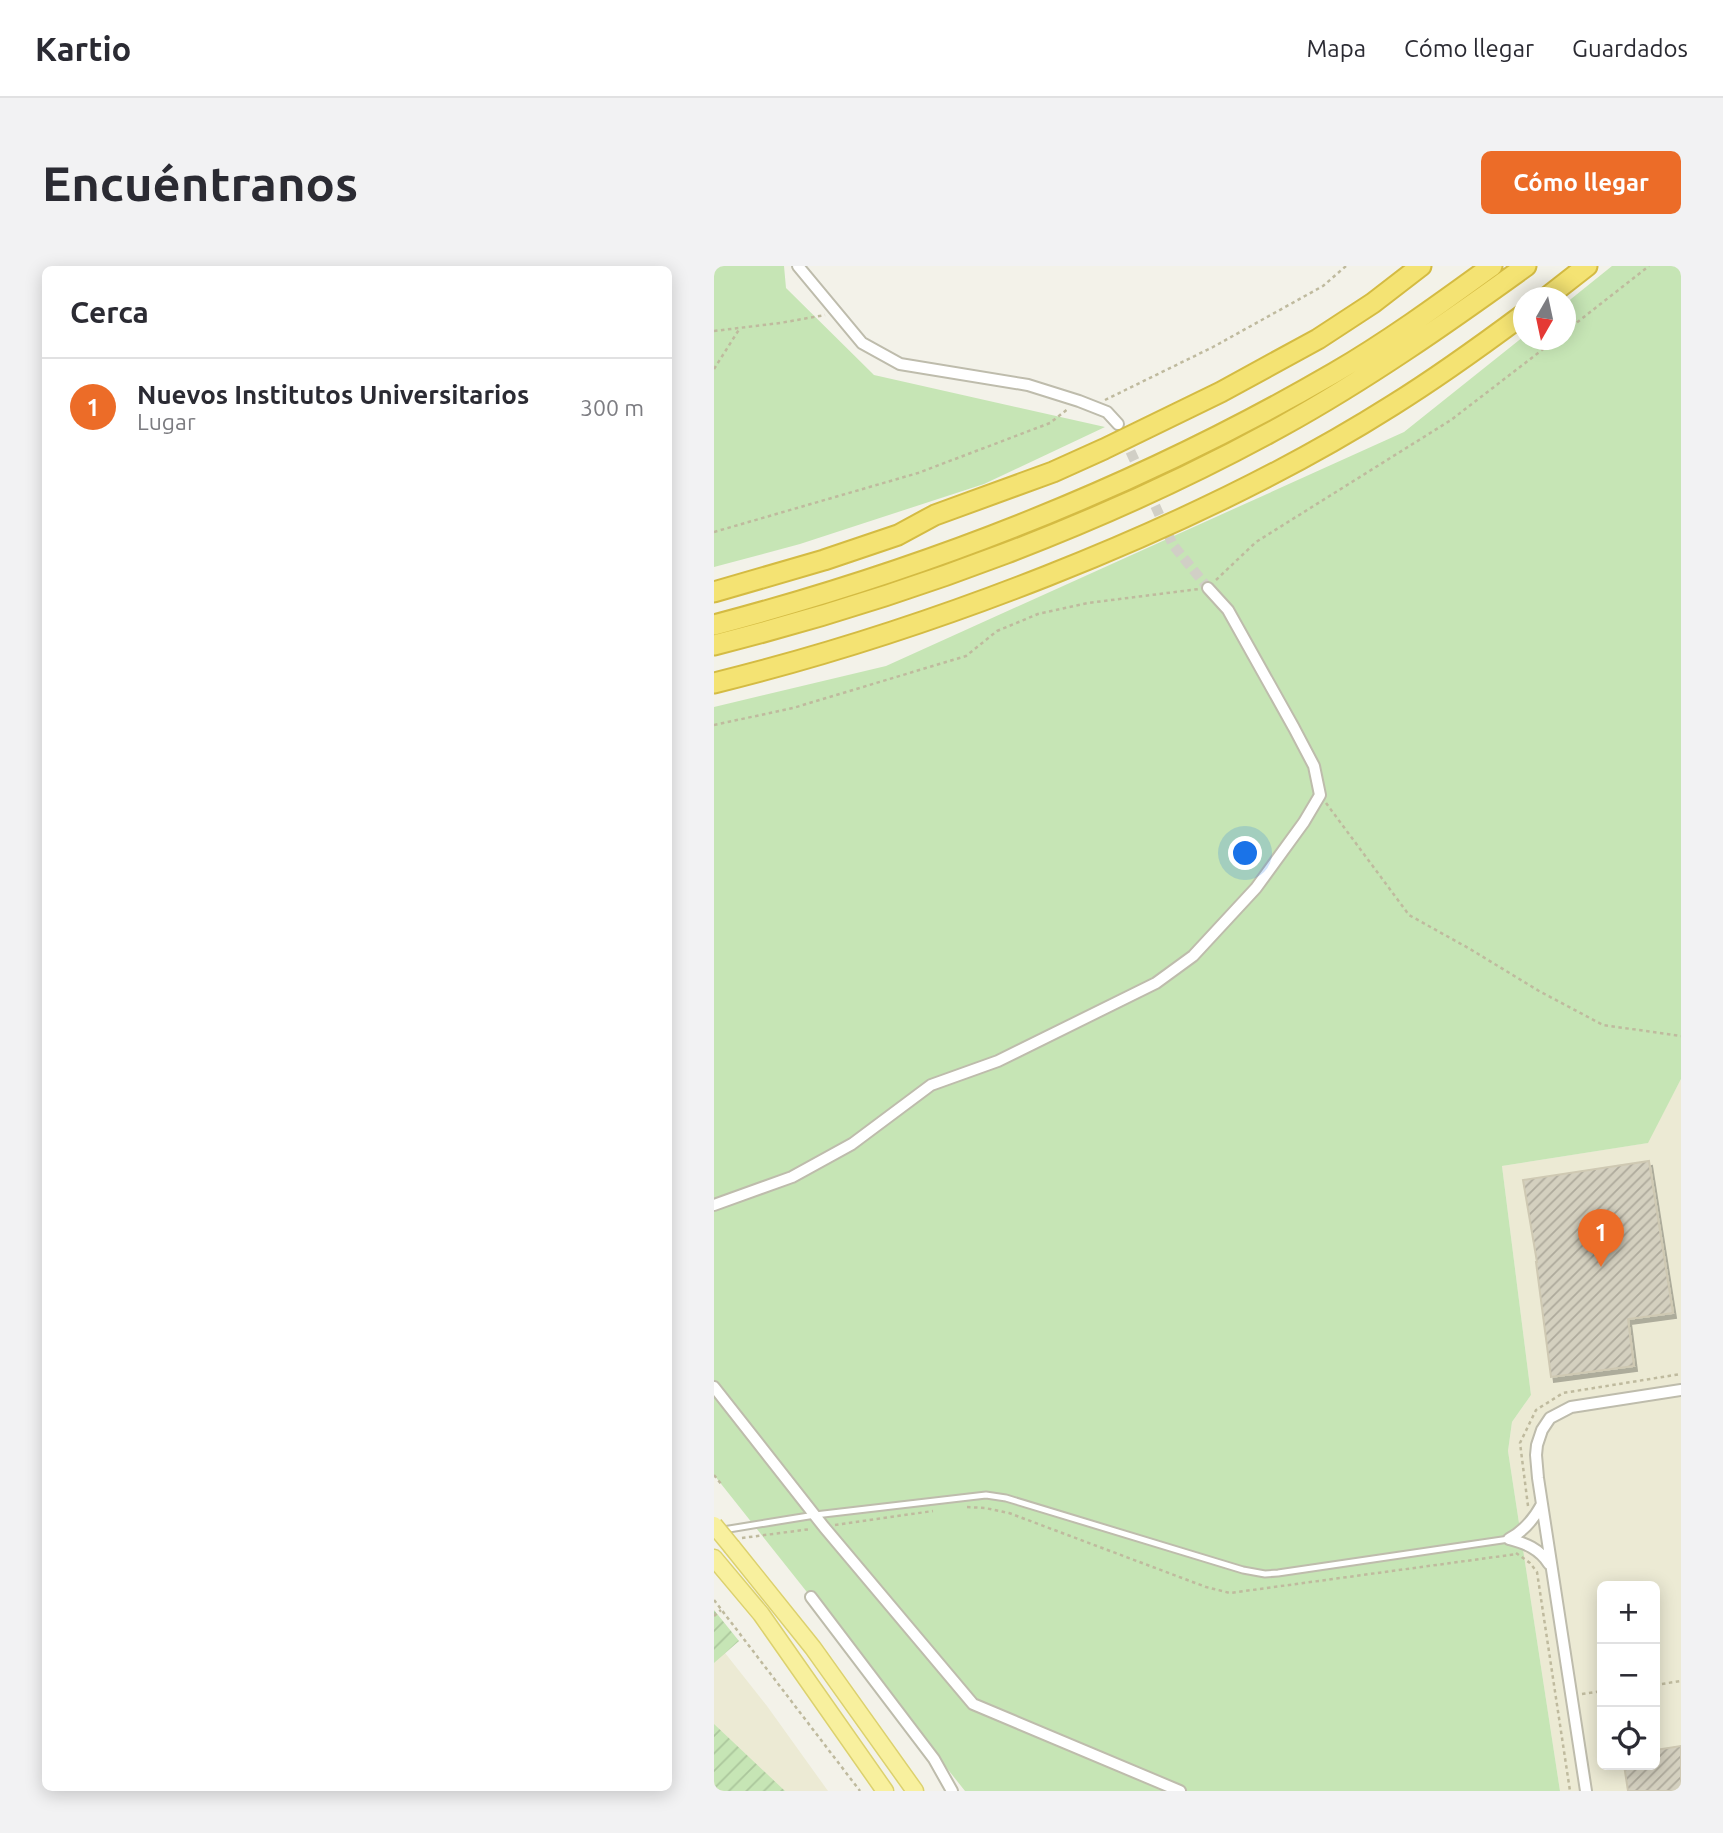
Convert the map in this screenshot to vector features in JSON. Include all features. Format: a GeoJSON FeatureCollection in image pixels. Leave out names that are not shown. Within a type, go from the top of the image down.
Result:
{"type":"FeatureCollection","features":[{"type":"Feature","properties":{"kind":"highway"},"geometry":{"type":"LineString","coordinates":[[714,592],[898,535],[935,515],[1053,472],[1104,449],[1208,398],[1318,339],[1373,303],[1421,266]]}},
{"type":"Feature","properties":{"kind":"highway"},"geometry":{"type":"LineString","coordinates":[[1242,424],[1260,404],[1376,335],[1475,266]]}},
{"type":"Feature","properties":{"kind":"highway"},"geometry":{"type":"LineString","coordinates":[[714,625],[872,579],[1074,503],[1187,452],[1335,373],[1492,266]]}},
{"type":"Feature","properties":{"kind":"highway"},"geometry":{"type":"LineString","coordinates":[[714,645],[820,615],[976,563],[1052,534],[1167,484],[1282,426],[1348,387],[1420,342],[1526,266]]}},
{"type":"Feature","properties":{"kind":"highway"},"geometry":{"type":"LineString","coordinates":[[1560,287],[1587,266]]}},
{"type":"Feature","properties":{"kind":"highway"},"geometry":{"type":"LineString","coordinates":[[714,683],[908,628],[1139,539],[1224,499],[1394,405],[1513,322]]}},
{"type":"Feature","properties":{"kind":"main road"},"geometry":{"type":"LineString","coordinates":[[714,1525],[736,1543],[915,1791]]}},
{"type":"Feature","properties":{"kind":"main road"},"geometry":{"type":"LineString","coordinates":[[714,1558],[761,1614],[884,1791]]}},
{"type":"Feature","properties":{"kind":"street"},"geometry":{"type":"LineString","coordinates":[[798,266],[862,343],[900,364],[1028,385],[1107,412],[1118,424]]}},
{"type":"Feature","properties":{"kind":"street"},"geometry":{"type":"LineString","coordinates":[[714,1205],[792,1177],[852,1144],[931,1086],[998,1061],[1156,983],[1194,956],[1256,888],[1304,822],[1320,795],[1314,766],[1294,727],[1228,610],[1208,588]]}},
{"type":"Feature","properties":{"kind":"street"},"geometry":{"type":"LineString","coordinates":[[714,1387],[824,1527],[973,1704],[1180,1791]]}},
{"type":"Feature","properties":{"kind":"street"},"geometry":{"type":"LineString","coordinates":[[1586,1791],[1542,1504],[1537,1445],[1550,1418],[1571,1407],[1681,1390]]}},
{"type":"Feature","properties":{"kind":"street"},"geometry":{"type":"LineString","coordinates":[[1508,1539],[1525,1528],[1542,1504]]}},
{"type":"Feature","properties":{"kind":"street"},"geometry":{"type":"LineString","coordinates":[[1508,1539],[1531,1547],[1544,1556],[1552,1567]]}},
{"type":"Feature","properties":{"kind":"street"},"geometry":{"type":"LineString","coordinates":[[811,1597],[934,1759],[952,1791]]}},
{"type":"Feature","properties":{"kind":"lane"},"geometry":{"type":"LineString","coordinates":[[714,1531],[815,1515],[986,1495],[1006,1498],[1265,1574],[1508,1539]]}},
{"type":"Feature","properties":{"kind":"path"},"geometry":{"type":"LineString","coordinates":[[1092,407],[1213,347],[1323,286],[1346,266]]}},
{"type":"Feature","properties":{"kind":"path"},"geometry":{"type":"LineString","coordinates":[[1576,323],[1649,266]]}},
{"type":"Feature","properties":{"kind":"path"},"geometry":{"type":"LineString","coordinates":[[714,331],[837,313]]}},
{"type":"Feature","properties":{"kind":"path"},"geometry":{"type":"LineString","coordinates":[[714,369],[740,328]]}},
{"type":"Feature","properties":{"kind":"path"},"geometry":{"type":"LineString","coordinates":[[714,725],[793,708],[966,656],[997,631],[1038,614],[1088,603],[1208,588],[1256,542],[1451,421],[1542,350]]}},
{"type":"Feature","properties":{"kind":"path"},"geometry":{"type":"LineString","coordinates":[[714,532],[918,473],[1050,423],[1079,401]]}},
{"type":"Feature","properties":{"kind":"path"},"geometry":{"type":"LineString","coordinates":[[1320,795],[1409,915],[1603,1025],[1681,1036]]}},
{"type":"Feature","properties":{"kind":"path"},"geometry":{"type":"LineString","coordinates":[[714,1475],[722,1485]]}},
{"type":"Feature","properties":{"kind":"path"},"geometry":{"type":"LineString","coordinates":[[962,1507],[1009,1513],[1206,1587],[1230,1593],[1517,1554]]}},
{"type":"Feature","properties":{"kind":"path"},"geometry":{"type":"LineString","coordinates":[[736,1543],[935,1511]]}},
{"type":"Feature","properties":{"kind":"path"},"geometry":{"type":"LineString","coordinates":[[714,1600],[860,1791]]}},
{"type":"Feature","properties":{"kind":"path"},"geometry":{"type":"LineString","coordinates":[[714,1616],[721,1609]]}},
{"type":"Feature","properties":{"kind":"path"},"geometry":{"type":"LineString","coordinates":[[1660,1684],[1681,1681]]}},
{"type":"Feature","properties":{"kind":"path"},"geometry":{"type":"LineString","coordinates":[[1582,1693],[1597,1692]]}},
{"type":"Feature","properties":{"kind":"shaded area"},"geometry":{"type":"Polygon","coordinates":[[[1681,1079],[1681,1791],[1560,1791],[1508,1451],[1512,1422],[1531,1395],[1502,1166],[1647,1143],[1681,1079]]]}},
{"type":"Feature","properties":{"kind":"shaded area"},"geometry":{"type":"Polygon","coordinates":[[[714,1639],[767,1706],[828,1791],[714,1791],[714,1639]]]}},
{"type":"Feature","properties":{"kind":"green space"},"geometry":{"type":"Polygon","coordinates":[[[714,266],[784,266],[786,288],[874,375],[1105,427],[984,484],[800,544],[714,567],[714,266]]]}},
{"type":"Feature","properties":{"kind":"green space"},"geometry":{"type":"Polygon","coordinates":[[[1612,266],[1681,266],[1681,1079],[1648,1143],[1502,1166],[1531,1395],[1512,1422],[1508,1451],[1560,1791],[965,1791],[714,1475],[714,707],[886,666],[1404,432],[1513,345],[1513,350],[1576,350],[1576,295],[1612,266]]]}},
{"type":"Feature","properties":{"kind":"green space"},"geometry":{"type":"Polygon","coordinates":[[[714,1610],[739,1641],[714,1663],[714,1610]]]}},
{"type":"Feature","properties":{"kind":"green space"},"geometry":{"type":"Polygon","coordinates":[[[714,1724],[785,1791],[714,1791],[714,1724]]]}},
{"type":"Feature","properties":{"kind":"building"},"geometry":{"type":"Polygon","coordinates":[[[1649,1161],[1673,1313],[1628,1319],[1634,1366],[1551,1377],[1537,1262],[1523,1180],[1649,1161]]]}},
{"type":"Feature","properties":{"kind":"building"},"geometry":{"type":"Polygon","coordinates":[[[1681,1746],[1681,1791],[1628,1791],[1625,1770],[1660,1770],[1660,1749],[1681,1746]]]}},
{"type":"Feature","properties":{"kind":"tunnel"},"geometry":{"type":"LineString","coordinates":[[1118,424],[1173,545],[1208,588]]}},
{"type":"Feature","properties":{"kind":"place","name":"Nuevos Institutos Universitarios"},"geometry":{"type":"Point","coordinates":[1601,1267]}}]}
